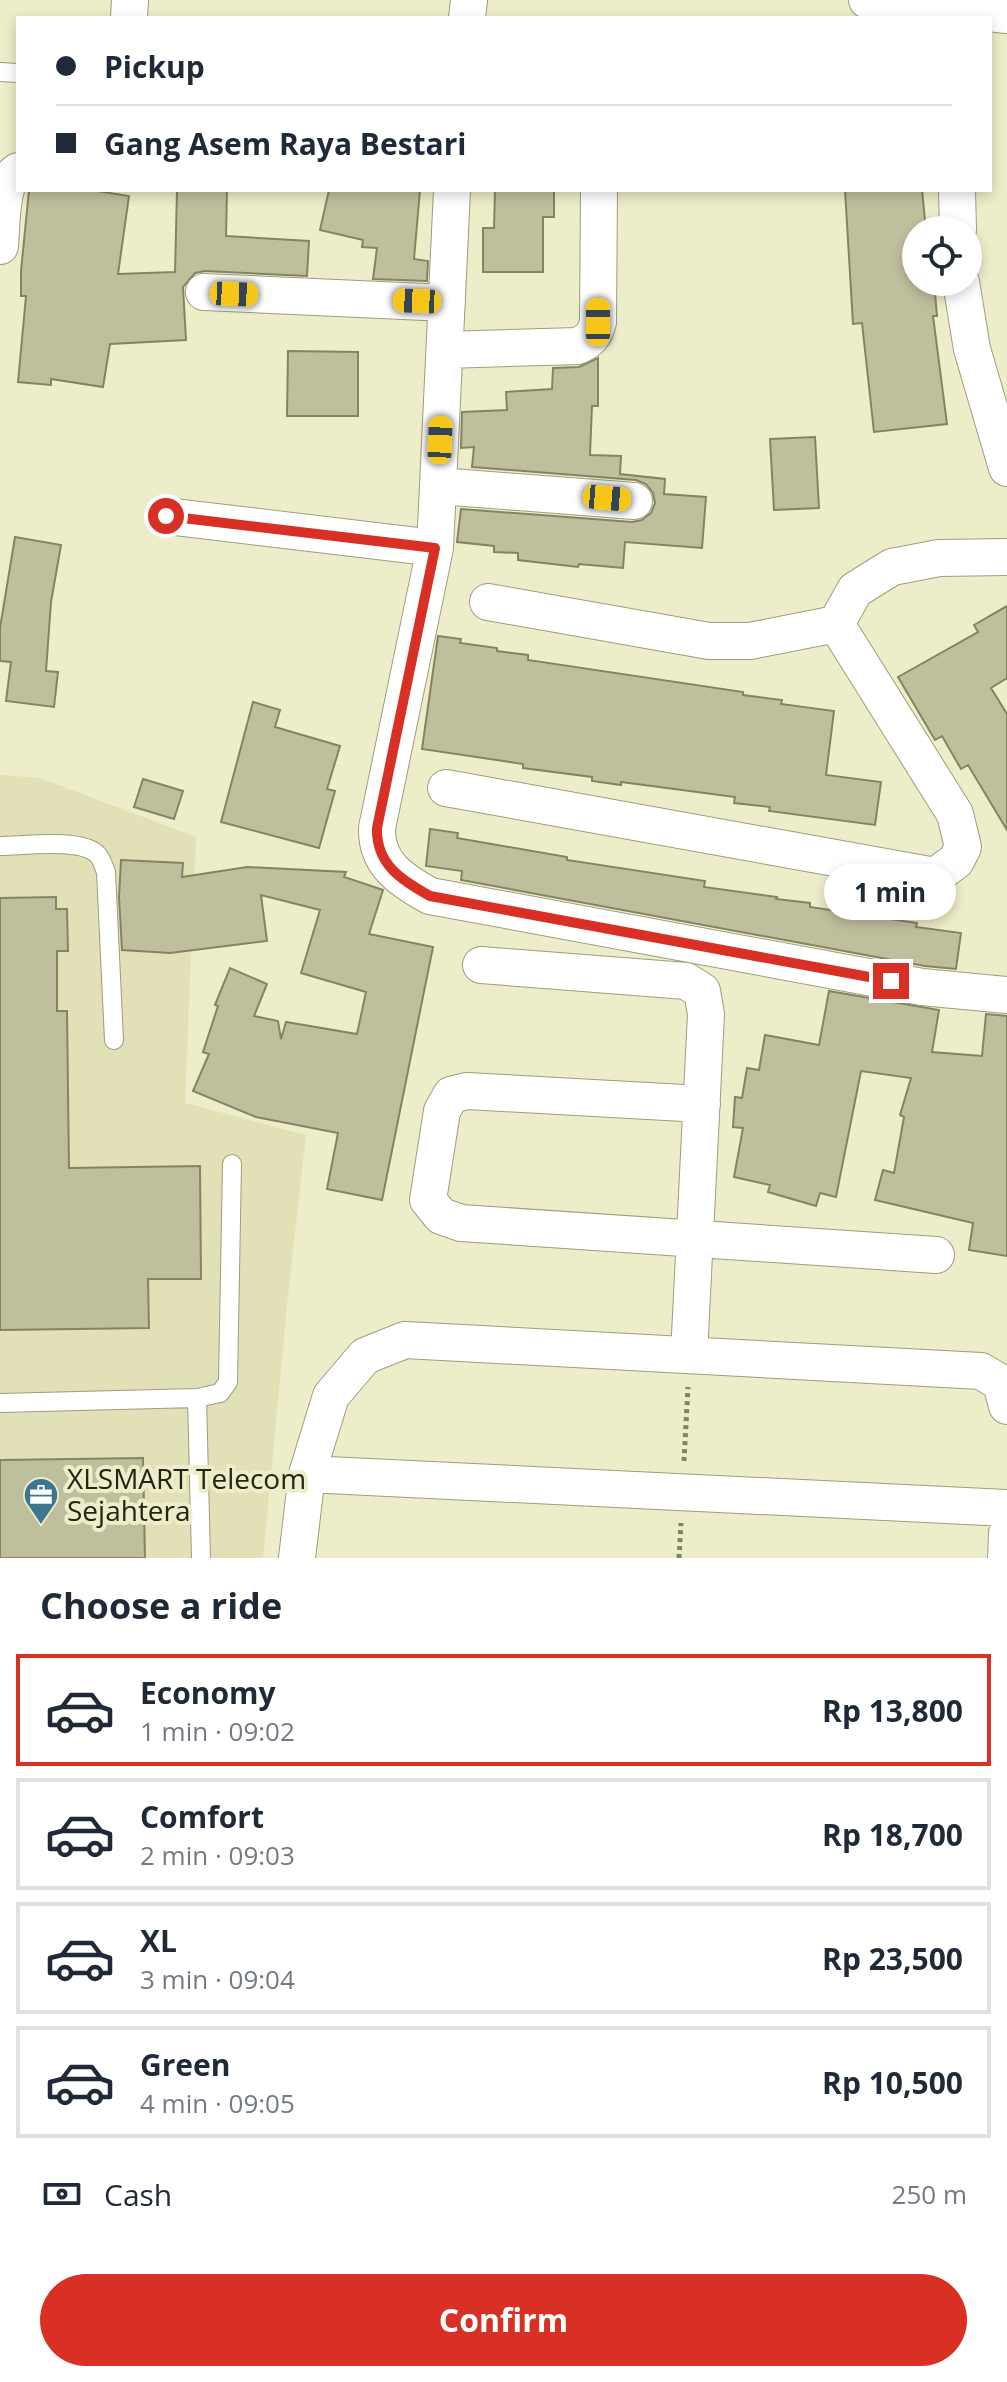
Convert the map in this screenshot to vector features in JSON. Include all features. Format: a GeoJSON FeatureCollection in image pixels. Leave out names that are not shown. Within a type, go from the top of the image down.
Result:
{"type":"FeatureCollection","features":[{"type":"Feature","properties":{"kind":"street"},"geometry":{"type":"LineString","coordinates":[[867,0],[994,11]]}},
{"type":"Feature","properties":{"kind":"street"},"geometry":{"type":"LineString","coordinates":[[0,246],[6,186],[16,172]]}},
{"type":"Feature","properties":{"kind":"street"},"geometry":{"type":"LineString","coordinates":[[452,192],[435,548],[377,828],[377,842],[390,870],[430,896],[922,987],[1007,995]]}},
{"type":"Feature","properties":{"kind":"street"},"geometry":{"type":"LineString","coordinates":[[445,350],[578,346],[589,341],[596,332],[598,322],[599,192]]}},
{"type":"Feature","properties":{"kind":"street"},"geometry":{"type":"LineString","coordinates":[[957,192],[958,216]]}},
{"type":"Feature","properties":{"kind":"street"},"geometry":{"type":"LineString","coordinates":[[204,292],[447,303]]}},
{"type":"Feature","properties":{"kind":"street"},"geometry":{"type":"LineString","coordinates":[[963,296],[972,349],[1007,468]]}},
{"type":"Feature","properties":{"kind":"street"},"geometry":{"type":"LineString","coordinates":[[439,486],[634,501]]}},
{"type":"Feature","properties":{"kind":"street"},"geometry":{"type":"LineString","coordinates":[[166,516],[435,548]]}},
{"type":"Feature","properties":{"kind":"street"},"geometry":{"type":"LineString","coordinates":[[488,602],[709,641],[750,641],[836,624],[855,590],[892,567],[939,558],[1007,557]]}},
{"type":"Feature","properties":{"kind":"street"},"geometry":{"type":"LineString","coordinates":[[446,788],[935,876],[956,861],[963,847],[955,814],[836,624]]}},
{"type":"Feature","properties":{"kind":"street"},"geometry":{"type":"LineString","coordinates":[[481,965],[686,981],[702,991],[706,1014],[689,1355]]}},
{"type":"Feature","properties":{"kind":"street"},"geometry":{"type":"LineString","coordinates":[[702,1104],[467,1091],[451,1095],[442,1111],[428,1200],[441,1216],[461,1223],[936,1255]]}},
{"type":"Feature","properties":{"kind":"street"},"geometry":{"type":"LineString","coordinates":[[297,1558],[307,1474],[331,1396],[365,1356],[405,1340],[981,1371],[1001,1383],[1007,1406]]}},
{"type":"Feature","properties":{"kind":"street"},"geometry":{"type":"LineString","coordinates":[[307,1474],[1007,1508]]}},
{"type":"Feature","properties":{"kind":"street"},"geometry":{"type":"LineString","coordinates":[[1006,1558],[1007,1533]]}},
{"type":"Feature","properties":{"kind":"lane"},"geometry":{"type":"LineString","coordinates":[[0,846],[80,846],[101,859],[106,872],[114,1040]]}},
{"type":"Feature","properties":{"kind":"lane"},"geometry":{"type":"LineString","coordinates":[[0,1403],[197,1398],[220,1393],[228,1382],[232,1164]]}},
{"type":"Feature","properties":{"kind":"lane"},"geometry":{"type":"LineString","coordinates":[[197,1398],[201,1558]]}},
{"type":"Feature","properties":{"kind":"shaded area"},"geometry":{"type":"Polygon","coordinates":[[[0,775],[40,778],[196,837],[185,1103],[306,1135],[263,1558],[0,1558],[0,775]]]}},
{"type":"Feature","properties":{"kind":"building"},"geometry":{"type":"Polygon","coordinates":[[[29,192],[104,192],[129,196],[118,274],[175,272],[177,192],[227,192],[226,236],[309,241],[307,276],[195,273],[183,287],[186,340],[110,344],[103,387],[51,379],[51,385],[18,382],[26,296],[21,296],[29,192]]]}},
{"type":"Feature","properties":{"kind":"building"},"geometry":{"type":"Polygon","coordinates":[[[329,192],[420,192],[414,259],[428,261],[427,281],[373,279],[377,248],[362,247],[363,240],[320,230],[329,192]]]}},
{"type":"Feature","properties":{"kind":"building"},"geometry":{"type":"Polygon","coordinates":[[[495,192],[554,192],[554,217],[543,217],[543,272],[483,272],[483,228],[494,228],[495,192]]]}},
{"type":"Feature","properties":{"kind":"building"},"geometry":{"type":"Polygon","coordinates":[[[845,192],[922,192],[925,216],[902,216],[902,296],[935,296],[937,316],[933,316],[947,424],[874,432],[862,323],[853,324],[845,192]]]}},
{"type":"Feature","properties":{"kind":"building"},"geometry":{"type":"Polygon","coordinates":[[[288,351],[358,352],[358,416],[287,416],[288,351]]]}},
{"type":"Feature","properties":{"kind":"building"},"geometry":{"type":"Polygon","coordinates":[[[598,358],[598,406],[592,406],[590,455],[621,456],[620,474],[665,479],[664,494],[706,497],[702,548],[625,542],[623,568],[579,564],[578,567],[518,560],[518,553],[494,552],[494,546],[457,542],[461,509],[632,522],[642,520],[651,513],[655,503],[653,493],[646,484],[636,480],[472,467],[474,447],[461,448],[462,412],[507,410],[506,392],[552,389],[553,368],[579,367],[598,358]]]}},
{"type":"Feature","properties":{"kind":"building"},"geometry":{"type":"Polygon","coordinates":[[[815,437],[819,508],[774,510],[770,439],[815,437]]]}},
{"type":"Feature","properties":{"kind":"building"},"geometry":{"type":"Polygon","coordinates":[[[15,537],[61,545],[51,602],[46,671],[58,672],[54,707],[6,701],[11,662],[0,661],[0,628],[15,537]]]}},
{"type":"Feature","properties":{"kind":"building"},"geometry":{"type":"Polygon","coordinates":[[[1007,606],[1007,678],[991,688],[1007,714],[1007,830],[968,765],[961,769],[942,736],[935,740],[898,677],[978,632],[974,625],[1007,606]]]}},
{"type":"Feature","properties":{"kind":"building"},"geometry":{"type":"Polygon","coordinates":[[[438,636],[461,639],[460,643],[497,648],[497,651],[528,655],[528,660],[743,692],[743,695],[782,700],[781,704],[834,711],[826,775],[881,782],[875,825],[769,811],[770,807],[734,803],[735,797],[592,781],[592,777],[523,768],[523,764],[422,749],[438,636]]]}},
{"type":"Feature","properties":{"kind":"building"},"geometry":{"type":"Polygon","coordinates":[[[253,702],[280,710],[275,727],[340,746],[327,789],[335,791],[319,848],[221,822],[253,702]]]}},
{"type":"Feature","properties":{"kind":"building"},"geometry":{"type":"Polygon","coordinates":[[[143,779],[183,791],[174,819],[134,807],[143,779]]]}},
{"type":"Feature","properties":{"kind":"building"},"geometry":{"type":"Polygon","coordinates":[[[430,829],[458,833],[457,838],[567,857],[567,860],[705,881],[704,887],[777,897],[810,903],[810,907],[961,933],[956,969],[925,966],[461,880],[462,871],[426,866],[430,829]]]}},
{"type":"Feature","properties":{"kind":"building"},"geometry":{"type":"Polygon","coordinates":[[[121,860],[183,863],[182,877],[247,867],[346,872],[344,877],[383,890],[369,934],[433,947],[382,1200],[327,1189],[338,1133],[256,1117],[193,1091],[209,1054],[203,1052],[218,1006],[215,1005],[230,968],[267,984],[254,1016],[278,1021],[281,1039],[286,1022],[357,1034],[366,992],[301,973],[320,910],[261,895],[267,941],[170,953],[122,950],[119,897],[121,860]]]}},
{"type":"Feature","properties":{"kind":"building"},"geometry":{"type":"Polygon","coordinates":[[[56,897],[56,909],[67,909],[68,951],[57,951],[57,1011],[67,1011],[69,1168],[200,1166],[201,1279],[148,1279],[149,1328],[0,1330],[0,898],[56,897]]]}},
{"type":"Feature","properties":{"kind":"building"},"geometry":{"type":"Polygon","coordinates":[[[829,991],[939,1010],[932,1052],[982,1056],[986,1014],[1007,1016],[1007,1256],[969,1250],[973,1223],[875,1200],[883,1170],[894,1173],[904,1117],[900,1115],[911,1078],[861,1071],[836,1197],[820,1193],[816,1206],[768,1192],[770,1185],[734,1177],[743,1128],[733,1127],[735,1097],[742,1098],[747,1068],[759,1070],[765,1035],[819,1045],[829,991]]]}},
{"type":"Feature","properties":{"kind":"building"},"geometry":{"type":"Polygon","coordinates":[[[143,1458],[145,1558],[0,1558],[0,1460],[143,1458]]]}},
{"type":"Feature","properties":{"kind":"place","name":"XLSMART Telecom Sejahtera"},"geometry":{"type":"Point","coordinates":[41,1526]}},
{"type":"Feature","properties":{"kind":"route"},"geometry":{"type":"LineString","coordinates":[[166,516],[435,548],[377,828],[377,842],[390,870],[415,888],[430,896],[891,981]]}}]}
